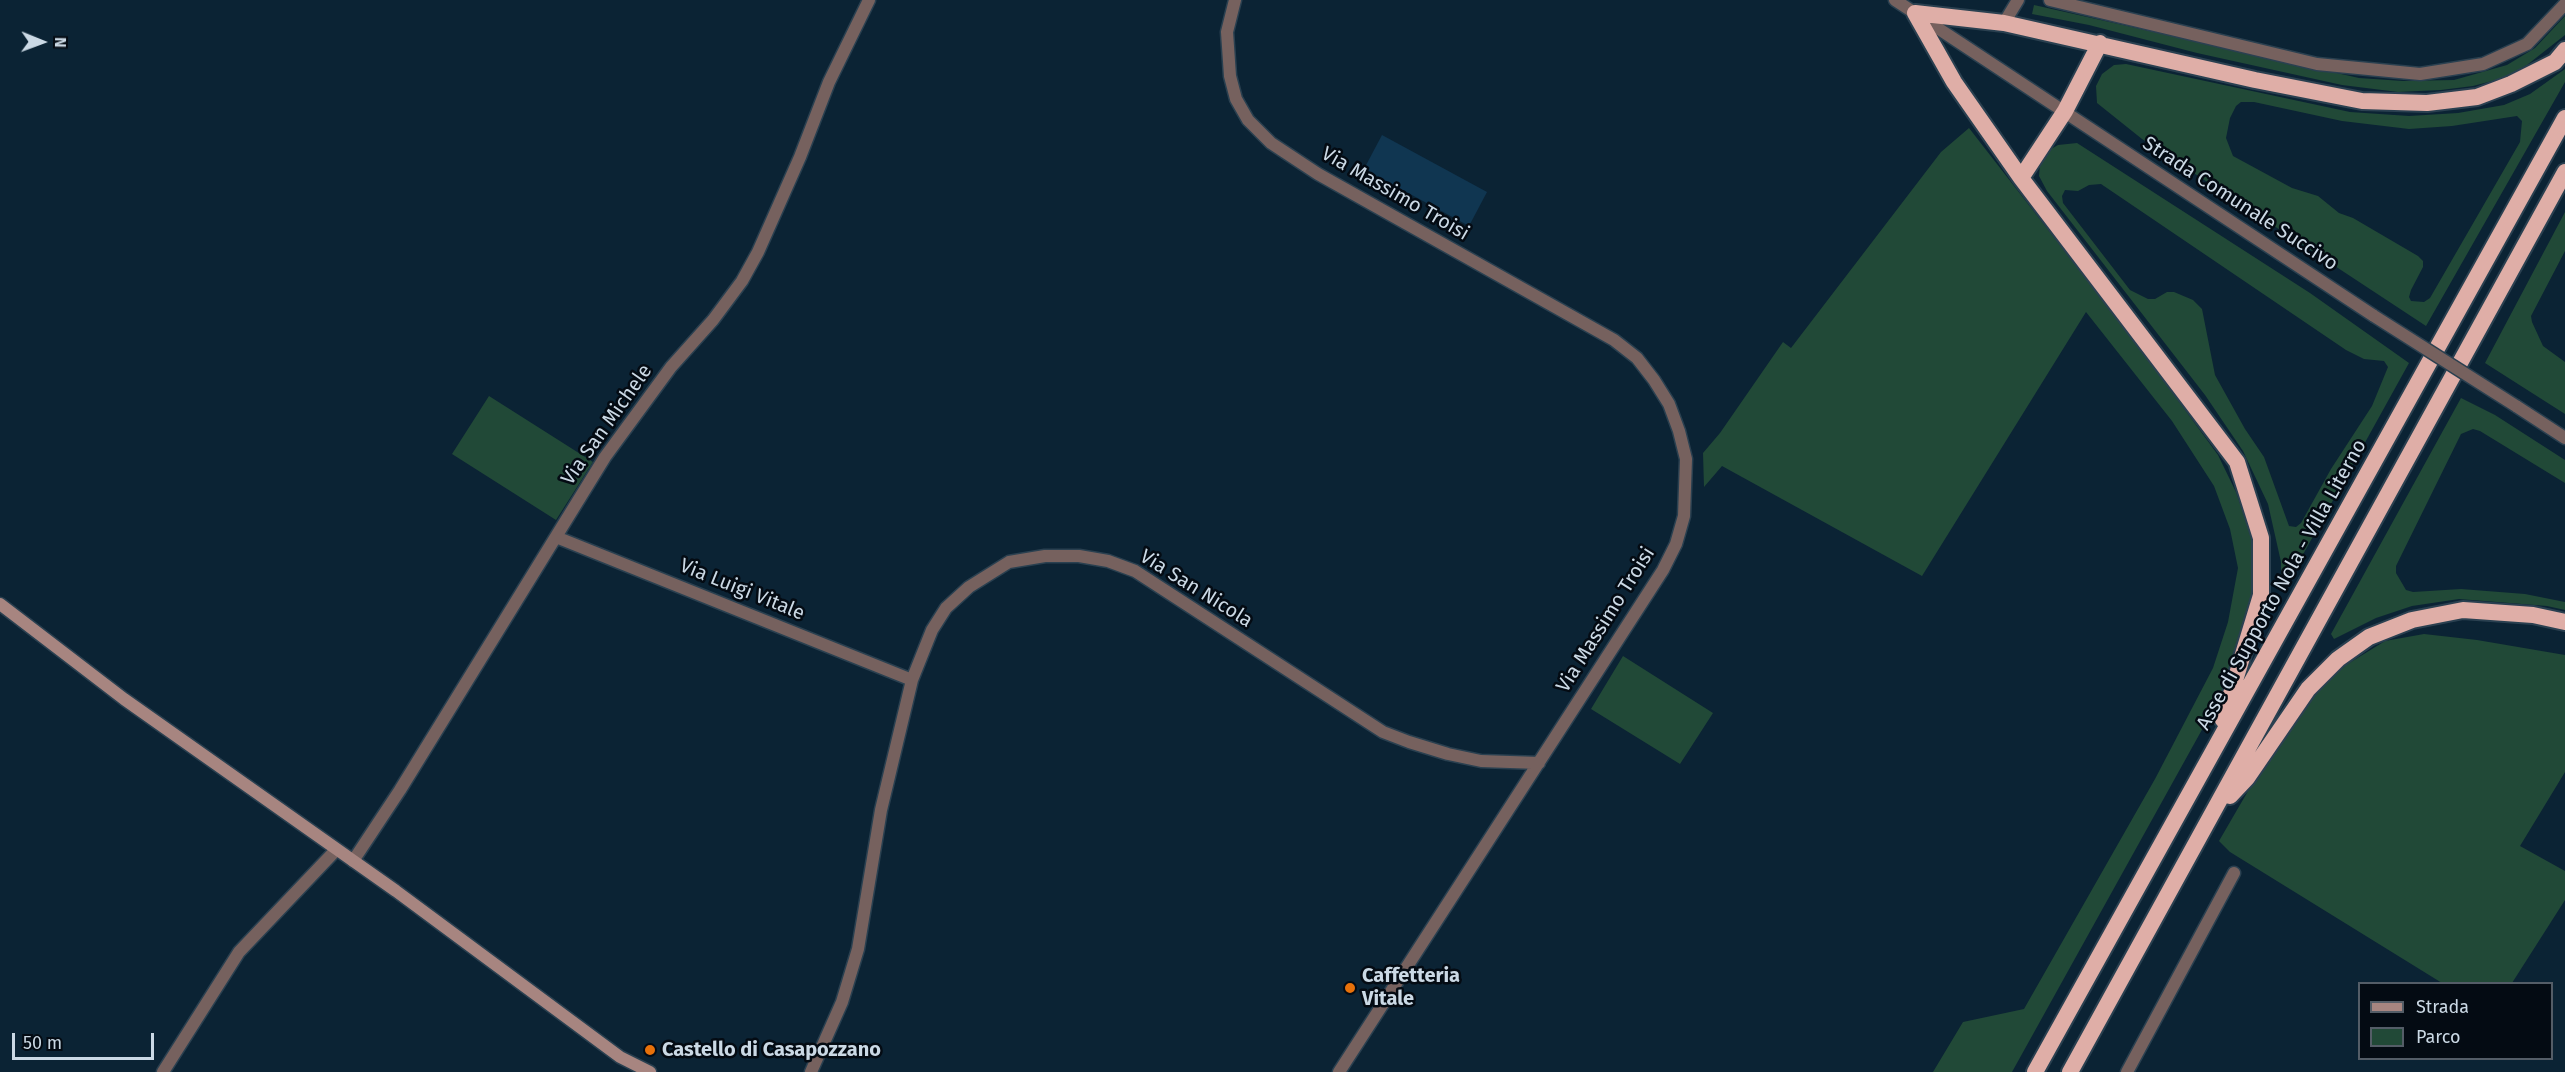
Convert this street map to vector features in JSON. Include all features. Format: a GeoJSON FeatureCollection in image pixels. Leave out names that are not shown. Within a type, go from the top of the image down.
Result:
{"type":"FeatureCollection","features":[{"type":"Feature","properties":{"kind":"highway"},"geometry":{"type":"LineString","coordinates":[[1915,13],[2004,23],[2255,80],[2362,101],[2427,103],[2476,97],[2511,84],[2555,62],[2565,50]]}},
{"type":"Feature","properties":{"kind":"highway"},"geometry":{"type":"LineString","coordinates":[[1915,13],[1954,82],[2021,178],[2237,462],[2261,537],[2261,595],[2212,754]]}},
{"type":"Feature","properties":{"kind":"highway"},"geometry":{"type":"LineString","coordinates":[[2021,178],[2065,111],[2100,43]]}},
{"type":"Feature","properties":{"kind":"highway","name":"Asse di Supporto Nola - Villa Literno"},"geometry":{"type":"LineString","coordinates":[[2035,1072],[2565,118]]}},
{"type":"Feature","properties":{"kind":"highway"},"geometry":{"type":"LineString","coordinates":[[2070,1072],[2565,172]]}},
{"type":"Feature","properties":{"kind":"highway"},"geometry":{"type":"LineString","coordinates":[[2215,811],[2247,778],[2308,689],[2338,659],[2369,638],[2412,620],[2463,610],[2533,615],[2565,622]]}},
{"type":"Feature","properties":{"kind":"main road"},"geometry":{"type":"LineString","coordinates":[[0,604],[124,699],[353,861],[632,1068],[650,1072]]}},
{"type":"Feature","properties":{"kind":"street","name":"Via San Michele"},"geometry":{"type":"LineString","coordinates":[[353,861],[400,790],[605,458],[671,367],[713,320],[742,281],[758,252],[830,82],[869,0]]}},
{"type":"Feature","properties":{"kind":"street","name":"Via Massimo Troisi"},"geometry":{"type":"LineString","coordinates":[[1235,0],[1227,32],[1227,53],[1236,99],[1248,120],[1271,143],[1329,179],[1614,340],[1637,358],[1669,404],[1686,459],[1684,516],[1676,544],[1649,594],[1339,1072]]}},
{"type":"Feature","properties":{"kind":"street","name":"Strada Comunale Succivo"},"geometry":{"type":"LineString","coordinates":[[1895,0],[2374,316],[2565,438]]}},
{"type":"Feature","properties":{"kind":"street"},"geometry":{"type":"LineString","coordinates":[[2004,23],[2018,0]]}},
{"type":"Feature","properties":{"kind":"street"},"geometry":{"type":"LineString","coordinates":[[2050,0],[2317,64],[2420,74],[2483,64],[2527,44],[2565,4]]}},
{"type":"Feature","properties":{"kind":"street","name":"Via Luigi Vitale"},"geometry":{"type":"LineString","coordinates":[[556,537],[912,680]]}},
{"type":"Feature","properties":{"kind":"street","name":"Via San Nicola"},"geometry":{"type":"LineString","coordinates":[[811,1072],[842,1002],[858,949],[881,810],[912,680],[932,630],[946,608],[969,587],[1009,562],[1045,556],[1079,556],[1108,561],[1135,571],[1383,732],[1448,754],[1481,760],[1539,763]]}},
{"type":"Feature","properties":{"kind":"street"},"geometry":{"type":"LineString","coordinates":[[163,1072],[240,952],[336,850]]}},
{"type":"Feature","properties":{"kind":"street"},"geometry":{"type":"LineString","coordinates":[[2127,1072],[2234,873]]}},
{"type":"Feature","properties":{"kind":"green space"},"geometry":{"type":"Polygon","coordinates":[[[2034,5],[2359,78],[2403,81],[2454,80],[2507,65],[2535,48],[2565,16],[2565,35],[2527,65],[2504,78],[2473,86],[2398,92],[2342,85],[2197,53],[2089,25],[2032,14],[2034,5]]]}},
{"type":"Feature","properties":{"kind":"green space"},"geometry":{"type":"Polygon","coordinates":[[[2126,64],[2350,112],[2409,116],[2458,113],[2504,105],[2530,94],[2565,69],[2565,82],[2426,326],[2142,139],[2097,103],[2096,86],[2102,74],[2114,65],[2126,64]],[[2241,102],[2236,106],[2230,118],[2226,138],[2233,156],[2292,188],[2318,196],[2339,213],[2353,218],[2418,256],[2423,261],[2423,267],[2411,290],[2409,297],[2411,301],[2424,302],[2430,298],[2520,142],[2522,121],[2517,116],[2452,126],[2409,129],[2342,121],[2254,102],[2241,102]]]}},
{"type":"Feature","properties":{"kind":"green space"},"geometry":{"type":"Polygon","coordinates":[[[1969,128],[2137,344],[2218,455],[2236,492],[2252,539],[2256,565],[2253,606],[2219,699],[2012,1072],[1933,1072],[1963,1022],[2024,1009],[2155,779],[2213,668],[2228,622],[2238,568],[2230,529],[2214,486],[2172,421],[2086,312],[1922,576],[1722,466],[1704,487],[1703,453],[1720,433],[1783,342],[1791,348],[1941,152],[1969,128]]]}},
{"type":"Feature","properties":{"kind":"green space"},"geometry":{"type":"Polygon","coordinates":[[[2077,143],[2310,293],[2409,363],[2285,587],[2281,586],[2281,562],[2268,504],[2243,451],[2205,395],[2047,191],[2039,176],[2040,164],[2051,149],[2058,145],[2077,143]],[[2101,184],[2089,185],[2078,191],[2065,190],[2062,196],[2063,203],[2130,290],[2148,299],[2155,299],[2167,292],[2174,292],[2193,300],[2202,309],[2215,375],[2245,429],[2264,457],[2289,526],[2296,527],[2301,523],[2331,469],[2372,406],[2388,367],[2384,361],[2364,359],[2346,350],[2101,184]]]}},
{"type":"Feature","properties":{"kind":"green space"},"geometry":{"type":"Polygon","coordinates":[[[2565,212],[2565,251],[2531,316],[2543,346],[2565,362],[2565,414],[2485,363],[2565,212]]]}},
{"type":"Feature","properties":{"kind":"green space"},"geometry":{"type":"Polygon","coordinates":[[[489,396],[593,462],[556,520],[452,454],[489,396]]]}},
{"type":"Feature","properties":{"kind":"green space"},"geometry":{"type":"Polygon","coordinates":[[[2461,398],[2495,415],[2565,460],[2565,483],[2480,431],[2473,429],[2461,434],[2396,566],[2396,573],[2406,590],[2413,592],[2461,589],[2525,594],[2565,602],[2565,610],[2547,606],[2459,599],[2412,606],[2376,618],[2334,639],[2331,634],[2461,398]]]}},
{"type":"Feature","properties":{"kind":"green space"},"geometry":{"type":"Polygon","coordinates":[[[2424,634],[2477,640],[2565,655],[2565,772],[2520,846],[2565,871],[2565,900],[2513,982],[2440,982],[2230,852],[2219,841],[2266,760],[2321,687],[2346,665],[2385,641],[2424,634]]]}},
{"type":"Feature","properties":{"kind":"green space"},"geometry":{"type":"Polygon","coordinates":[[[1623,656],[1713,713],[1680,764],[1591,709],[1623,656]]]}},
{"type":"Feature","properties":{"kind":"building"},"geometry":{"type":"Polygon","coordinates":[[[1382,135],[1487,192],[1469,226],[1364,169],[1382,135]]]}},
{"type":"Feature","properties":{"kind":"place","name":"Caffetteria Vitale"},"geometry":{"type":"Point","coordinates":[1350,988]}},
{"type":"Feature","properties":{"kind":"place","name":"Castello di Casapozzano"},"geometry":{"type":"Point","coordinates":[650,1050]}}]}
